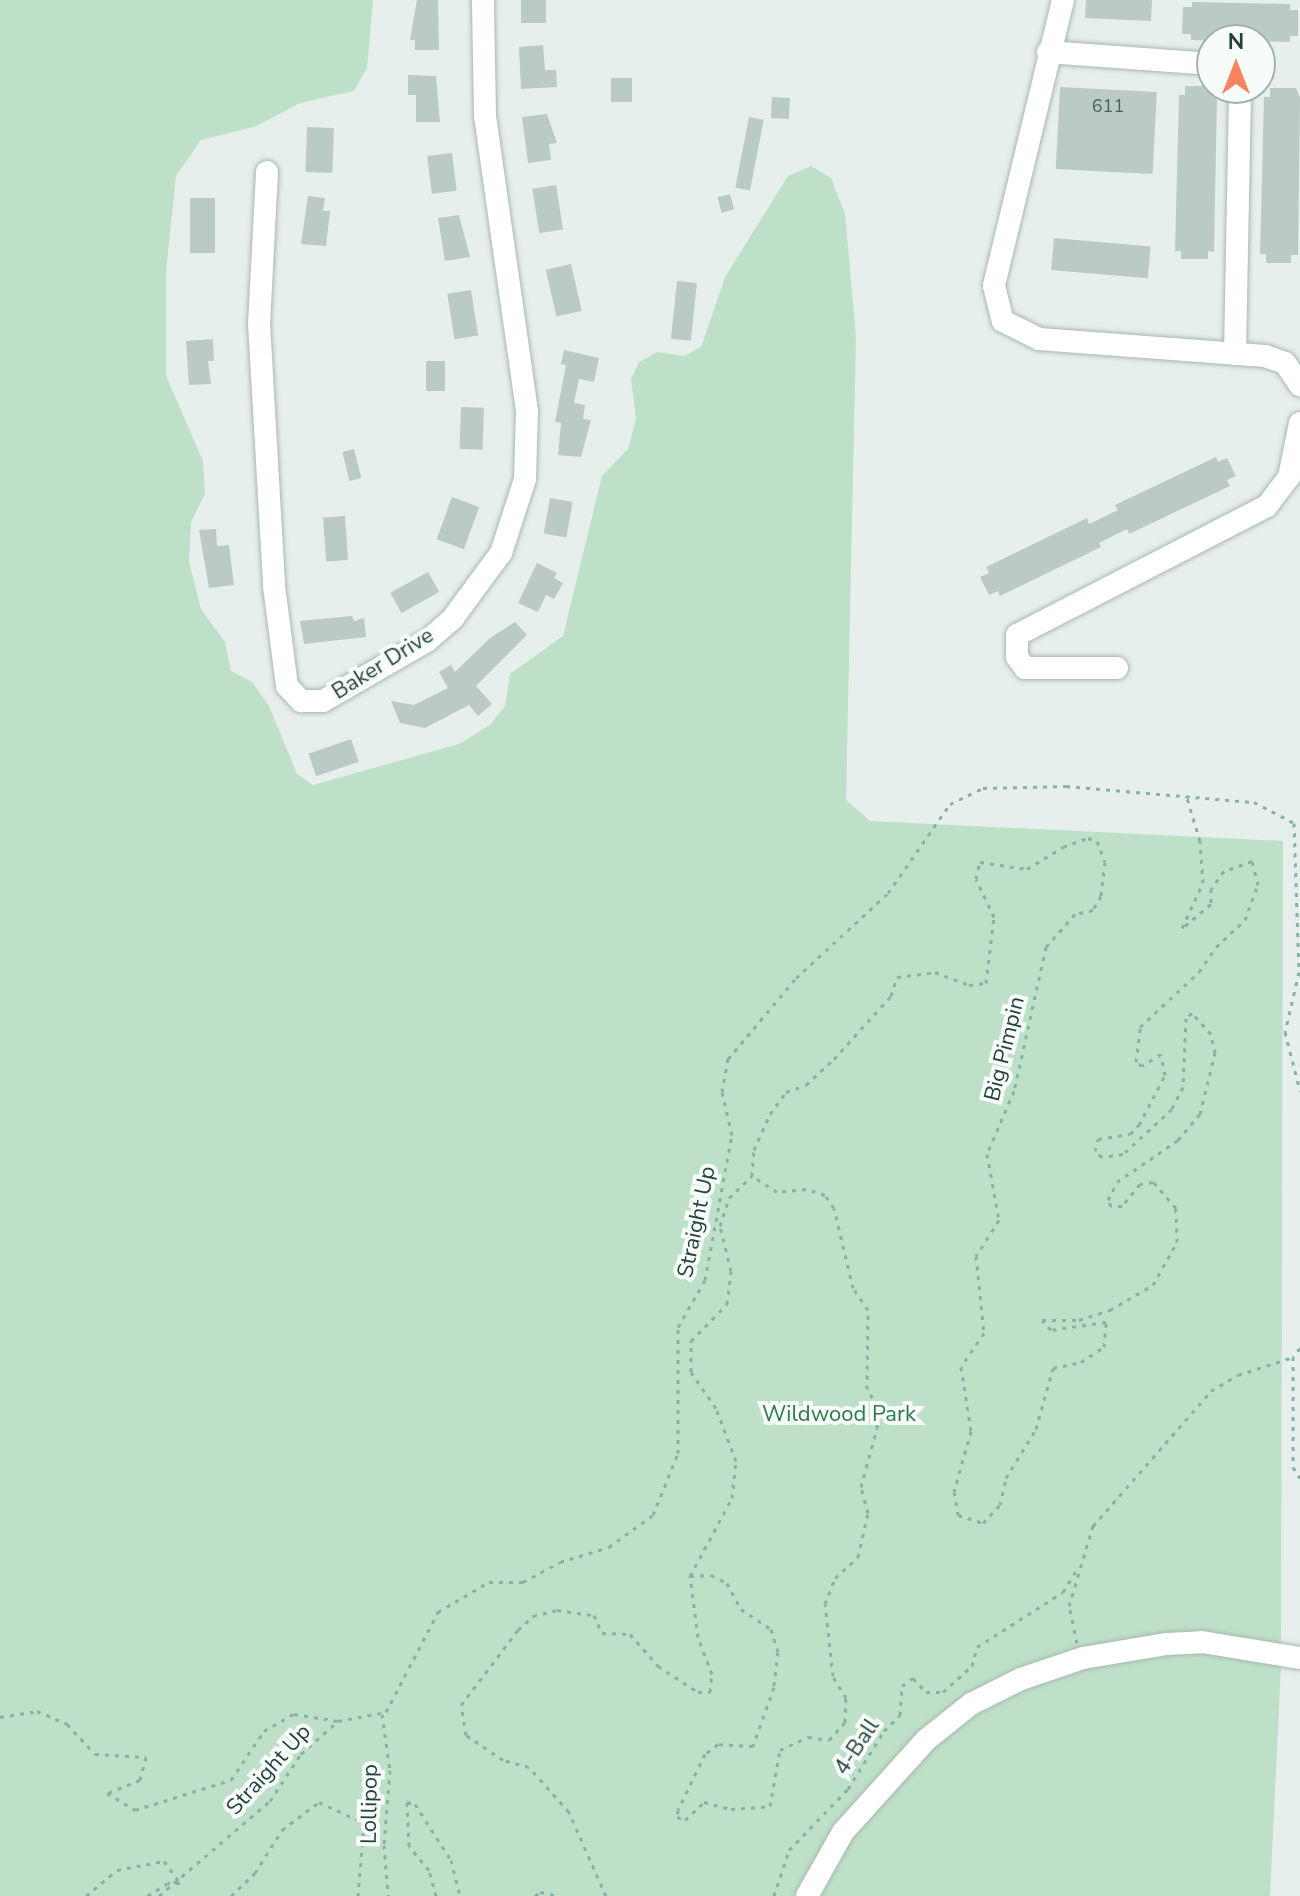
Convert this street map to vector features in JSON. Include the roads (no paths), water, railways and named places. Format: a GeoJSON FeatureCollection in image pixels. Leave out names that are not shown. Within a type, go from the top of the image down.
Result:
{"type":"FeatureCollection","features":[{"type":"Feature","properties":{"kind":"street","name":"Baker Drive"},"geometry":{"type":"LineString","coordinates":[[267,172],[262,212],[261,419],[275,599],[287,686],[301,701],[323,701],[427,641],[453,618],[501,553],[525,479],[527,411],[485,117],[483,0]]}},
{"type":"Feature","properties":{"kind":"street"},"geometry":{"type":"LineString","coordinates":[[1063,0],[994,286],[1003,321],[1039,339],[1235,354],[1285,363],[1300,385]]}},
{"type":"Feature","properties":{"kind":"street"},"geometry":{"type":"LineString","coordinates":[[1048,52],[1196,63]]}},
{"type":"Feature","properties":{"kind":"street"},"geometry":{"type":"LineString","coordinates":[[1235,354],[1240,104]]}},
{"type":"Feature","properties":{"kind":"street"},"geometry":{"type":"LineString","coordinates":[[1117,668],[1025,668],[1017,657],[1017,635],[1267,506],[1289,477],[1300,423]]}},
{"type":"Feature","properties":{"kind":"street"},"geometry":{"type":"LineString","coordinates":[[807,1896],[843,1832],[935,1732],[983,1698],[1083,1658],[1202,1642],[1300,1658]]}},
{"type":"Feature","properties":{"kind":"park label","name":"Wildwood Park"},"geometry":{"type":"Point","coordinates":[839,1415]}}]}
